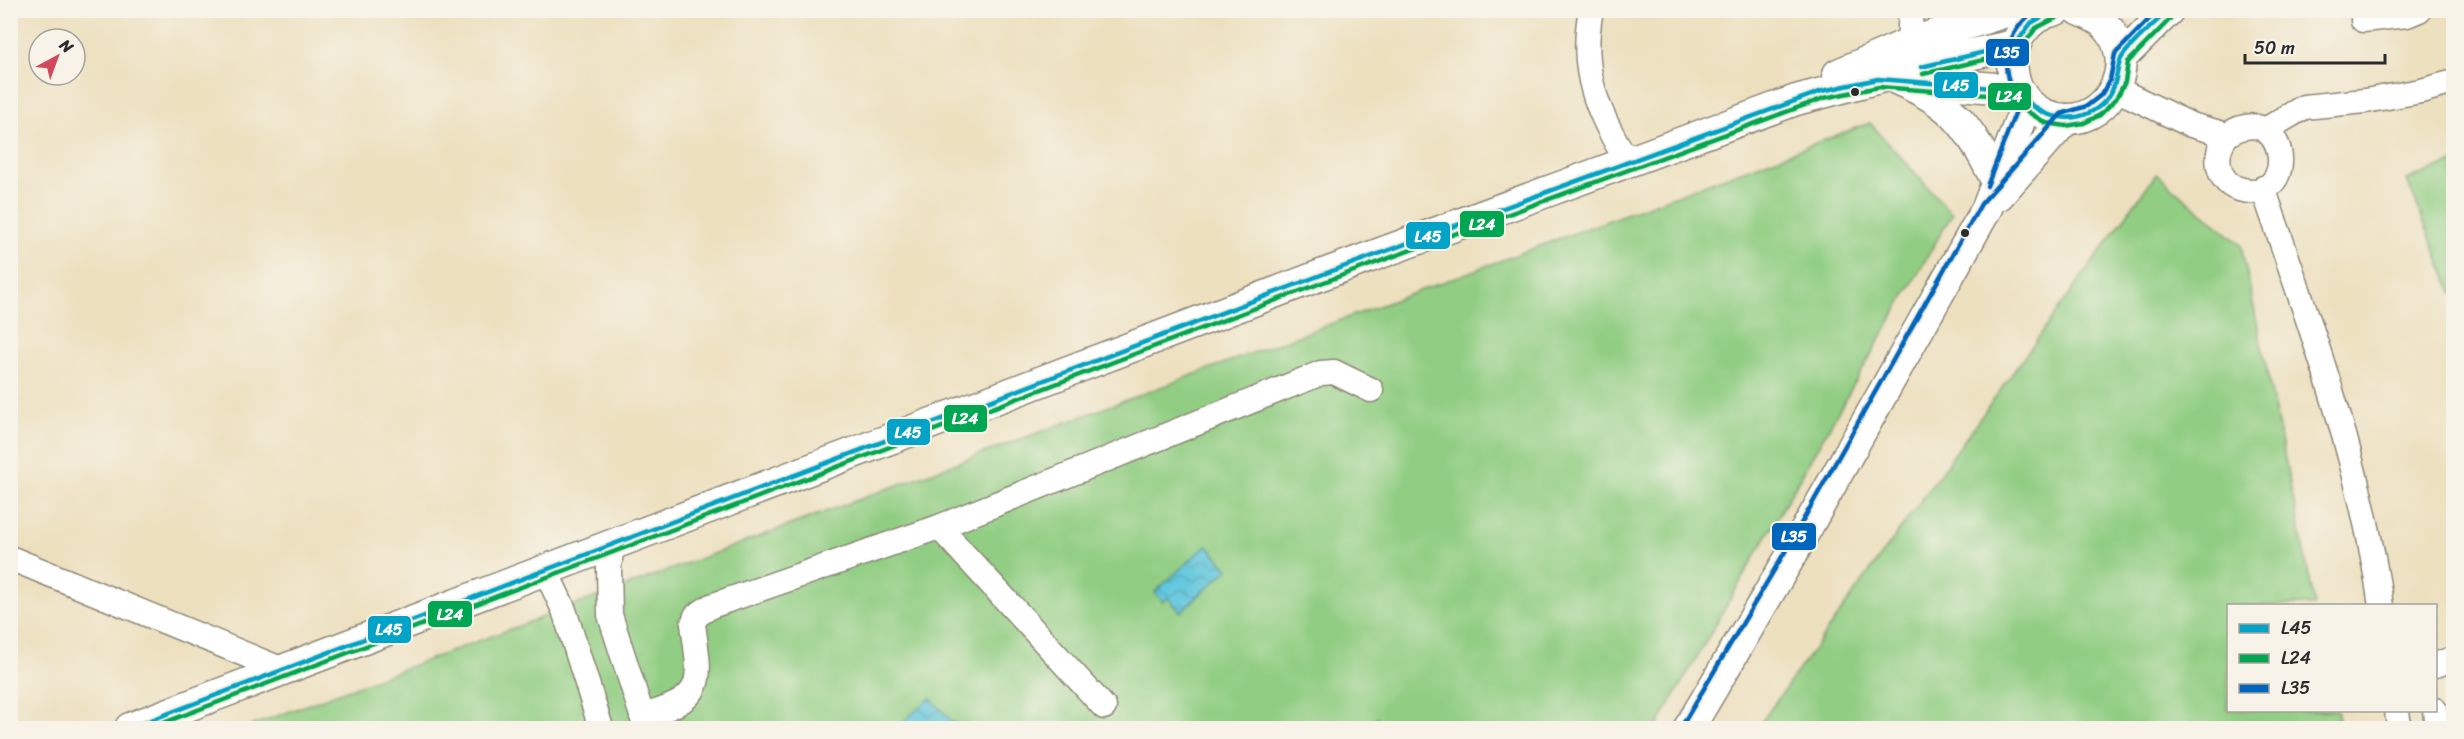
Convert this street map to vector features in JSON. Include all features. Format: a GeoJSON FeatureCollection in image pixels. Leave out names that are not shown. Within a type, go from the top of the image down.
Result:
{"type":"FeatureCollection","features":[{"type":"Feature","properties":{"kind":"main road"},"geometry":{"type":"LineString","coordinates":[[1822,92],[1837,75],[1909,43],[2012,10]]}},
{"type":"Feature","properties":{"kind":"main road"},"geometry":{"type":"LineString","coordinates":[[2056,10],[2032,21],[2022,32],[2015,45],[2012,60],[2013,76],[2023,96],[2039,111],[2066,119],[2082,117],[2095,111],[2116,89],[2121,74],[2121,58],[2117,42],[2107,27],[2094,16],[2079,10]]}},
{"type":"Feature","properties":{"kind":"main road"},"geometry":{"type":"LineString","coordinates":[[2121,58],[2169,10]]}},
{"type":"Feature","properties":{"kind":"main road"},"geometry":{"type":"LineString","coordinates":[[130,729],[545,569],[1322,275],[1628,162],[1822,92],[1885,80],[1959,57],[2015,45]]}},
{"type":"Feature","properties":{"kind":"main road"},"geometry":{"type":"LineString","coordinates":[[1885,80],[2023,96]]}},
{"type":"Feature","properties":{"kind":"main road"},"geometry":{"type":"LineString","coordinates":[[1885,80],[1936,98],[1959,118],[1975,140],[1992,195]]}},
{"type":"Feature","properties":{"kind":"main road"},"geometry":{"type":"LineString","coordinates":[[1689,729],[1795,549],[1992,195],[2023,96]]}},
{"type":"Feature","properties":{"kind":"main road"},"geometry":{"type":"LineString","coordinates":[[1992,195],[2066,119]]}},
{"type":"Feature","properties":{"kind":"street"},"geometry":{"type":"LineString","coordinates":[[1591,10],[1586,50],[1588,76],[1610,134],[1628,162]]}},
{"type":"Feature","properties":{"kind":"street"},"geometry":{"type":"LineString","coordinates":[[1909,43],[1911,10]]}},
{"type":"Feature","properties":{"kind":"street"},"geometry":{"type":"LineString","coordinates":[[2363,20],[2407,15],[2419,10]]}},
{"type":"Feature","properties":{"kind":"street"},"geometry":{"type":"LineString","coordinates":[[2265,130],[2304,107],[2365,101],[2421,91],[2454,82]]}},
{"type":"Feature","properties":{"kind":"street"},"geometry":{"type":"LineString","coordinates":[[2116,89],[2191,125],[2222,143]]}},
{"type":"Feature","properties":{"kind":"street"},"geometry":{"type":"LineString","coordinates":[[2245,127],[2265,130],[2278,144],[2281,162],[2275,178],[2263,188],[2243,190],[2233,187],[2219,172],[2222,143],[2245,127]]}},
{"type":"Feature","properties":{"kind":"street"},"geometry":{"type":"LineString","coordinates":[[2263,188],[2336,409],[2366,522],[2381,604]]}},
{"type":"Feature","properties":{"kind":"street"},"geometry":{"type":"LineString","coordinates":[[612,545],[609,568],[610,615],[644,722],[674,706],[690,694],[699,678],[693,624],[701,611],[939,527],[1321,373],[1334,372],[1371,390]]}},
{"type":"Feature","properties":{"kind":"street"},"geometry":{"type":"LineString","coordinates":[[939,527],[1104,707]]}},
{"type":"Feature","properties":{"kind":"street"},"geometry":{"type":"LineString","coordinates":[[10,558],[283,670]]}},
{"type":"Feature","properties":{"kind":"street"},"geometry":{"type":"LineString","coordinates":[[545,569],[564,610],[600,729]]}},
{"type":"Feature","properties":{"kind":"street"},"geometry":{"type":"LineString","coordinates":[[2437,665],[2454,658]]}},
{"type":"Feature","properties":{"kind":"street"},"geometry":{"type":"LineString","coordinates":[[2397,712],[2399,729]]}},
{"type":"Feature","properties":{"kind":"street"},"geometry":{"type":"LineString","coordinates":[[2435,712],[2437,729]]}},
{"type":"Feature","properties":{"kind":"green space"},"geometry":{"type":"Polygon","coordinates":[[[1870,123],[1952,214],[1656,728],[245,728],[1870,123]]]}},
{"type":"Feature","properties":{"kind":"green space"},"geometry":{"type":"Polygon","coordinates":[[[2453,162],[2454,295],[2407,180],[2453,162]]]}},
{"type":"Feature","properties":{"kind":"green space"},"geometry":{"type":"Polygon","coordinates":[[[2156,174],[2241,245],[2315,604],[2227,604],[2227,712],[2337,712],[2341,728],[1757,728],[2156,174]]]}},
{"type":"Feature","properties":{"kind":"water"},"geometry":{"type":"Polygon","coordinates":[[[1207,545],[1228,569],[1181,612],[1168,598],[1163,602],[1155,592],[1207,545]]]}},
{"type":"Feature","properties":{"kind":"water"},"geometry":{"type":"Polygon","coordinates":[[[930,698],[958,728],[905,728],[901,724],[930,698]]]}},
{"type":"Feature","properties":{"kind":"water"},"geometry":{"type":"Polygon","coordinates":[[[1377,717],[1387,728],[1364,728],[1377,717]]]}},
{"type":"Feature","properties":{"kind":"transit line","name":"L35"},"geometry":{"type":"LineString","coordinates":[[1987,186],[2019,103],[2008,78],[2007,53],[2017,30],[2036,10]]}},
{"type":"Feature","properties":{"kind":"transit line","name":"L45"},"geometry":{"type":"LineString","coordinates":[[1921,67],[2015,45],[2031,23],[2054,10]]}},
{"type":"Feature","properties":{"kind":"transit line","name":"L35"},"geometry":{"type":"LineString","coordinates":[[1683,724],[1789,545],[1981,204],[2061,114],[2087,106],[2101,95],[2110,80],[2115,54],[2158,10]]}},
{"type":"Feature","properties":{"kind":"transit line","name":"L45"},"geometry":{"type":"LineString","coordinates":[[130,728],[1321,275],[1822,91],[1878,79],[2019,90],[2032,105],[2053,116],[2064,118],[2084,115],[2093,111],[2109,96],[2122,57],[2168,10]]}},
{"type":"Feature","properties":{"kind":"transit line","name":"L24"},"geometry":{"type":"LineString","coordinates":[[150,728],[1324,282],[1824,98],[1879,87],[2015,97],[2028,112],[2046,123],[2066,126],[2084,123],[2100,115],[2116,99],[2125,82],[2128,62],[2174,15]]}},
{"type":"Feature","properties":{"kind":"transit line","name":"L24"},"geometry":{"type":"LineString","coordinates":[[1923,74],[2018,52],[2036,28],[2058,17]]}}]}
